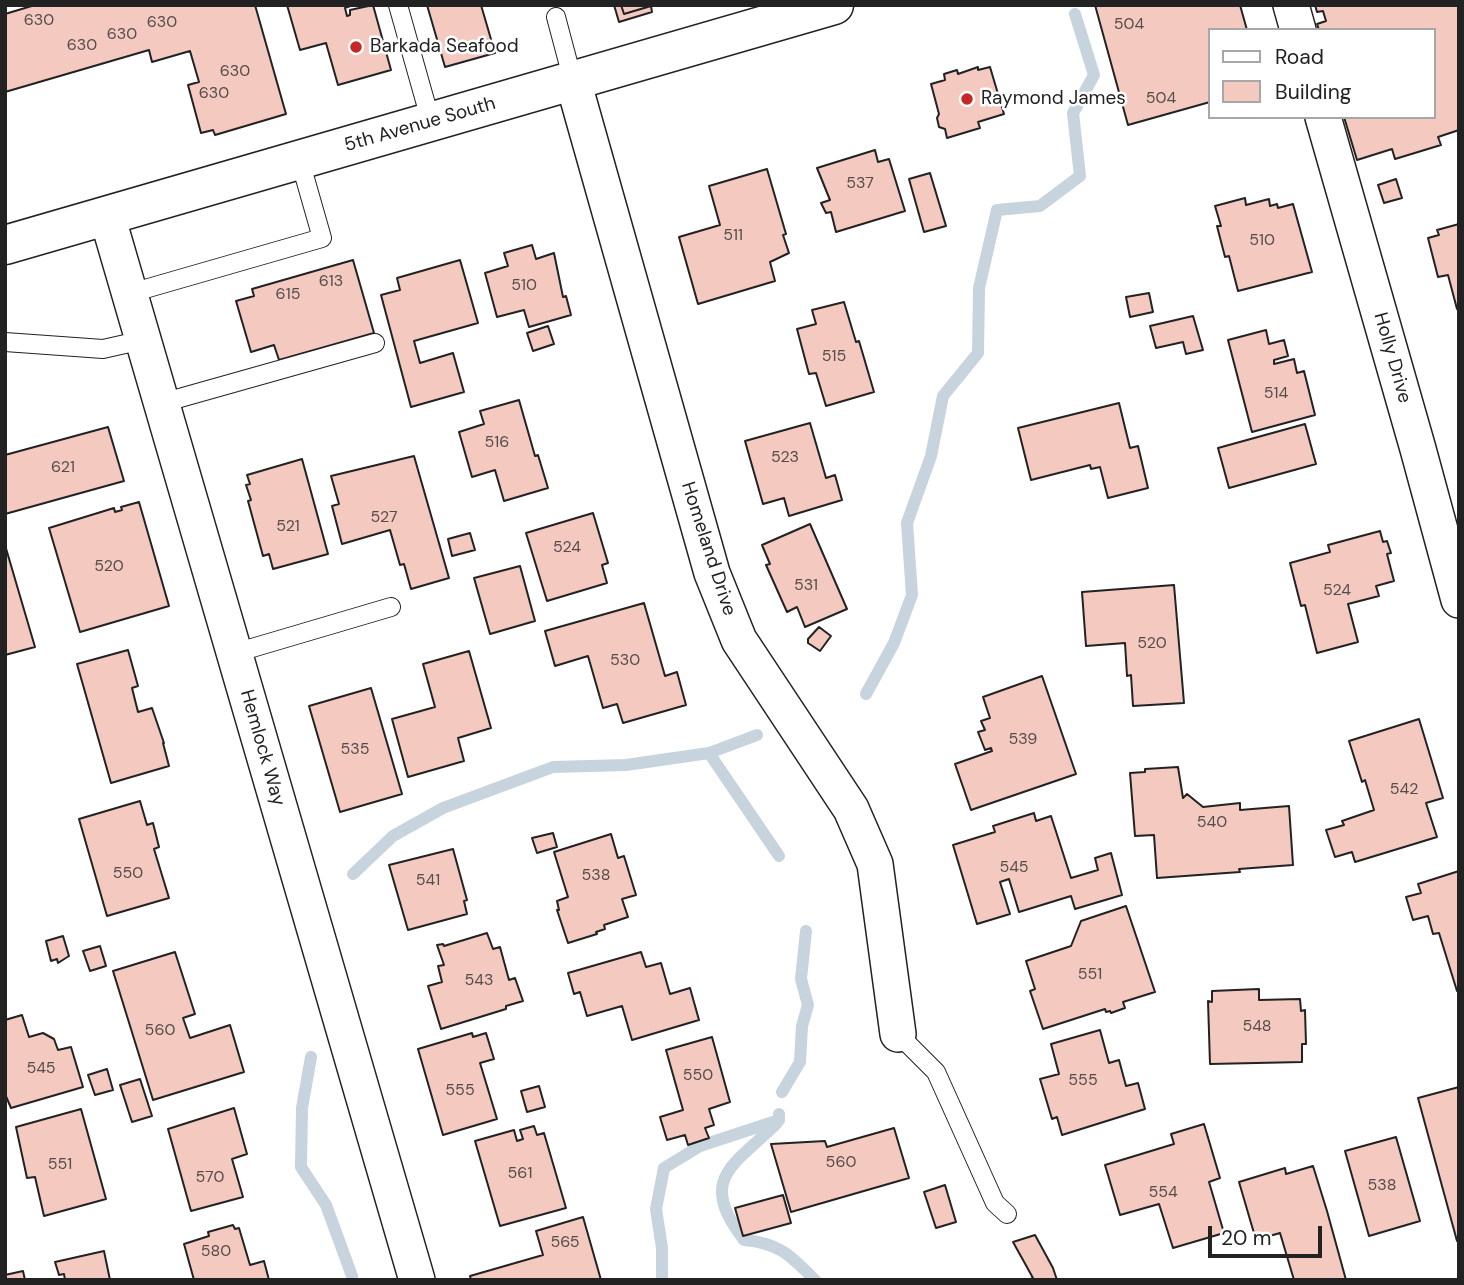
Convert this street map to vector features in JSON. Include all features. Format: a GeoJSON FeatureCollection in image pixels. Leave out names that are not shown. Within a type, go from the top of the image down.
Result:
{"type":"FeatureCollection","features":[{"type":"Feature","properties":{"kind":"main road","name":"5th Avenue South"},"geometry":{"type":"LineString","coordinates":[[5,245],[834,5]]}},
{"type":"Feature","properties":{"kind":"street"},"geometry":{"type":"LineString","coordinates":[[1291,5],[1297,28]]}},
{"type":"Feature","properties":{"kind":"street","name":"Homeland Drive"},"geometry":{"type":"LineString","coordinates":[[573,81],[712,573],[739,640],[851,809],[875,864],[898,1034]]}},
{"type":"Feature","properties":{"kind":"street","name":"Holly Drive"},"geometry":{"type":"LineString","coordinates":[[1324,119],[1459,600]]}},
{"type":"Feature","properties":{"kind":"street","name":"Hemlock Way"},"geometry":{"type":"LineString","coordinates":[[107,216],[417,1280]]}},
{"type":"Feature","properties":{"kind":"lane"},"geometry":{"type":"LineString","coordinates":[[398,5],[431,122]]}},
{"type":"Feature","properties":{"kind":"lane"},"geometry":{"type":"LineString","coordinates":[[556,17],[573,81]]}},
{"type":"Feature","properties":{"kind":"lane"},"geometry":{"type":"LineString","coordinates":[[131,293],[322,239],[300,161]]}},
{"type":"Feature","properties":{"kind":"lane"},"geometry":{"type":"LineString","coordinates":[[5,342],[103,349],[143,340]]}},
{"type":"Feature","properties":{"kind":"lane"},"geometry":{"type":"LineString","coordinates":[[162,403],[375,343]]}},
{"type":"Feature","properties":{"kind":"lane"},"geometry":{"type":"LineString","coordinates":[[234,653],[391,607]]}},
{"type":"Feature","properties":{"kind":"lane"},"geometry":{"type":"LineString","coordinates":[[898,1034],[936,1072],[995,1203],[1007,1214]]}},
{"type":"Feature","properties":{"kind":"building"},"geometry":{"type":"Polygon","coordinates":[[[35,5],[255,5],[286,114],[215,135],[213,130],[201,133],[188,85],[199,82],[190,51],[152,62],[149,50],[5,92],[5,14],[35,5]]]}},
{"type":"Feature","properties":{"kind":"building","name":"Barkada Seafood"},"geometry":{"type":"Polygon","coordinates":[[[287,5],[353,5],[345,8],[347,16],[350,15],[350,10],[373,5],[391,70],[338,85],[326,43],[300,50],[287,5]]]}},
{"type":"Feature","properties":{"kind":"building"},"geometry":{"type":"Polygon","coordinates":[[[427,5],[481,5],[495,53],[445,67],[427,5]]]}},
{"type":"Feature","properties":{"kind":"building"},"geometry":{"type":"Polygon","coordinates":[[[614,5],[621,5],[624,14],[651,6],[652,12],[619,22],[614,5]]]}},
{"type":"Feature","properties":{"kind":"building"},"geometry":{"type":"Polygon","coordinates":[[[621,5],[654,5],[624,14],[621,5]]]}},
{"type":"Feature","properties":{"kind":"building"},"geometry":{"type":"Polygon","coordinates":[[[1095,5],[1240,5],[1246,28],[1208,28],[1208,103],[1128,125],[1095,5]]]}},
{"type":"Feature","properties":{"kind":"building"},"geometry":{"type":"Polygon","coordinates":[[[1315,5],[1459,5],[1459,130],[1438,137],[1441,145],[1395,159],[1392,149],[1357,160],[1345,119],[1436,119],[1436,28],[1318,28],[1317,24],[1326,21],[1323,11],[1317,12],[1315,5]]]}},
{"type":"Feature","properties":{"kind":"building","name":"Raymond James"},"geometry":{"type":"Polygon","coordinates":[[[978,67],[978,70],[990,67],[1004,114],[978,122],[980,128],[947,138],[945,129],[939,127],[939,114],[931,84],[945,80],[944,74],[957,70],[958,74],[978,67]]]}},
{"type":"Feature","properties":{"kind":"building"},"geometry":{"type":"Polygon","coordinates":[[[875,150],[878,162],[889,159],[905,211],[836,232],[831,212],[826,213],[821,203],[830,200],[817,168],[875,150]]]}},
{"type":"Feature","properties":{"kind":"building"},"geometry":{"type":"Polygon","coordinates":[[[767,169],[789,253],[770,262],[775,281],[698,304],[679,237],[720,225],[709,186],[767,169]]]}},
{"type":"Feature","properties":{"kind":"building"},"geometry":{"type":"Polygon","coordinates":[[[930,173],[946,226],[924,232],[909,179],[930,173]]]}},
{"type":"Feature","properties":{"kind":"building"},"geometry":{"type":"Polygon","coordinates":[[[1396,179],[1402,198],[1384,203],[1378,185],[1396,179]]]}},
{"type":"Feature","properties":{"kind":"building"},"geometry":{"type":"Polygon","coordinates":[[[1245,198],[1246,205],[1269,199],[1270,206],[1277,204],[1278,208],[1293,204],[1312,272],[1238,291],[1229,256],[1225,257],[1215,206],[1245,198]]]}},
{"type":"Feature","properties":{"kind":"building"},"geometry":{"type":"Polygon","coordinates":[[[1459,224],[1457,309],[1448,275],[1438,277],[1428,238],[1439,235],[1437,230],[1459,224]]]}},
{"type":"Feature","properties":{"kind":"building"},"geometry":{"type":"Polygon","coordinates":[[[532,245],[536,259],[554,253],[563,297],[566,296],[571,315],[529,327],[524,310],[497,317],[485,273],[508,266],[504,253],[532,245]]]}},
{"type":"Feature","properties":{"kind":"building"},"geometry":{"type":"Polygon","coordinates":[[[353,260],[374,333],[279,360],[274,345],[251,352],[236,301],[254,296],[252,289],[353,260]]]}},
{"type":"Feature","properties":{"kind":"building"},"geometry":{"type":"Polygon","coordinates":[[[460,260],[478,323],[414,341],[420,363],[453,353],[464,392],[411,407],[381,295],[400,290],[397,278],[460,260]]]}},
{"type":"Feature","properties":{"kind":"building"},"geometry":{"type":"Polygon","coordinates":[[[1149,293],[1153,312],[1130,317],[1126,297],[1149,293]]]}},
{"type":"Feature","properties":{"kind":"building"},"geometry":{"type":"Polygon","coordinates":[[[844,302],[874,392],[826,406],[816,373],[809,374],[797,329],[816,324],[812,310],[844,302]]]}},
{"type":"Feature","properties":{"kind":"building"},"geometry":{"type":"Polygon","coordinates":[[[1193,316],[1203,350],[1186,354],[1183,342],[1156,348],[1150,326],[1193,316]]]}},
{"type":"Feature","properties":{"kind":"building"},"geometry":{"type":"Polygon","coordinates":[[[548,326],[554,344],[533,351],[527,333],[548,326]]]}},
{"type":"Feature","properties":{"kind":"building"},"geometry":{"type":"Polygon","coordinates":[[[1266,330],[1269,344],[1284,340],[1288,356],[1274,360],[1274,364],[1294,359],[1297,373],[1304,371],[1315,415],[1252,432],[1228,340],[1266,330]]]}},
{"type":"Feature","properties":{"kind":"building"},"geometry":{"type":"Polygon","coordinates":[[[519,400],[535,456],[538,455],[548,488],[504,501],[495,470],[472,477],[459,432],[484,424],[480,411],[519,400]]]}},
{"type":"Feature","properties":{"kind":"building"},"geometry":{"type":"Polygon","coordinates":[[[1119,403],[1130,448],[1138,446],[1148,488],[1108,498],[1100,467],[1091,469],[1090,465],[1031,480],[1018,428],[1119,403]]]}},
{"type":"Feature","properties":{"kind":"building"},"geometry":{"type":"Polygon","coordinates":[[[810,423],[826,478],[835,475],[842,500],[789,516],[784,498],[763,504],[745,441],[810,423]]]}},
{"type":"Feature","properties":{"kind":"building"},"geometry":{"type":"Polygon","coordinates":[[[1305,424],[1316,464],[1229,488],[1218,448],[1305,424]]]}},
{"type":"Feature","properties":{"kind":"building"},"geometry":{"type":"Polygon","coordinates":[[[108,427],[124,481],[5,514],[5,455],[108,427]]]}},
{"type":"Feature","properties":{"kind":"building"},"geometry":{"type":"Polygon","coordinates":[[[414,456],[449,578],[411,589],[404,564],[400,565],[390,530],[342,544],[332,506],[339,504],[331,476],[414,456]]]}},
{"type":"Feature","properties":{"kind":"building"},"geometry":{"type":"Polygon","coordinates":[[[302,459],[328,554],[273,569],[269,554],[263,556],[248,501],[251,500],[246,485],[250,484],[247,475],[302,459]]]}},
{"type":"Feature","properties":{"kind":"building"},"geometry":{"type":"Polygon","coordinates":[[[139,502],[169,606],[80,632],[49,528],[114,508],[115,512],[122,510],[121,507],[139,502]]]}},
{"type":"Feature","properties":{"kind":"building"},"geometry":{"type":"Polygon","coordinates":[[[593,513],[608,563],[602,565],[607,583],[547,601],[526,533],[593,513]]]}},
{"type":"Feature","properties":{"kind":"building"},"geometry":{"type":"Polygon","coordinates":[[[810,524],[847,609],[805,627],[797,607],[787,612],[766,565],[770,564],[762,545],[810,524]]]}},
{"type":"Feature","properties":{"kind":"building"},"geometry":{"type":"Polygon","coordinates":[[[1380,531],[1383,542],[1387,541],[1391,553],[1387,554],[1394,581],[1376,586],[1379,596],[1348,604],[1358,642],[1317,653],[1305,605],[1301,606],[1290,563],[1330,552],[1328,545],[1380,531]]]}},
{"type":"Feature","properties":{"kind":"building"},"geometry":{"type":"Polygon","coordinates":[[[470,533],[475,550],[452,556],[448,539],[470,533]]]}},
{"type":"Feature","properties":{"kind":"building"},"geometry":{"type":"Polygon","coordinates":[[[5,545],[35,647],[5,655],[5,545]]]}},
{"type":"Feature","properties":{"kind":"building"},"geometry":{"type":"Polygon","coordinates":[[[520,566],[535,621],[490,634],[474,578],[520,566]]]}},
{"type":"Feature","properties":{"kind":"building"},"geometry":{"type":"Polygon","coordinates":[[[1174,585],[1184,703],[1133,706],[1131,675],[1127,676],[1125,643],[1086,646],[1082,592],[1174,585]]]}},
{"type":"Feature","properties":{"kind":"building"},"geometry":{"type":"Polygon","coordinates":[[[644,603],[665,676],[677,672],[686,705],[623,723],[617,704],[603,708],[588,656],[555,666],[545,631],[644,603]]]}},
{"type":"Feature","properties":{"kind":"building"},"geometry":{"type":"Polygon","coordinates":[[[819,627],[831,636],[820,651],[808,643],[808,639],[819,627]]]}},
{"type":"Feature","properties":{"kind":"building"},"geometry":{"type":"Polygon","coordinates":[[[128,650],[138,686],[132,688],[138,712],[152,708],[169,766],[111,783],[77,664],[128,650]]]}},
{"type":"Feature","properties":{"kind":"building"},"geometry":{"type":"Polygon","coordinates":[[[469,651],[491,728],[458,738],[464,761],[408,777],[392,719],[435,707],[423,664],[469,651]]]}},
{"type":"Feature","properties":{"kind":"building"},"geometry":{"type":"Polygon","coordinates":[[[1042,676],[1076,774],[971,810],[955,764],[992,751],[991,748],[985,750],[978,732],[985,730],[981,721],[990,718],[983,697],[1042,676]]]}},
{"type":"Feature","properties":{"kind":"building"},"geometry":{"type":"Polygon","coordinates":[[[371,688],[402,794],[340,812],[309,706],[371,688]]]}},
{"type":"Feature","properties":{"kind":"building"},"geometry":{"type":"Polygon","coordinates":[[[1419,719],[1443,798],[1426,803],[1437,837],[1355,862],[1352,852],[1335,857],[1326,830],[1344,825],[1342,821],[1374,810],[1349,741],[1419,719]]]}},
{"type":"Feature","properties":{"kind":"building"},"geometry":{"type":"Polygon","coordinates":[[[1178,767],[1183,798],[1187,794],[1203,807],[1240,803],[1240,810],[1289,806],[1293,865],[1157,878],[1154,835],[1135,836],[1130,773],[1145,772],[1145,769],[1178,767]]]}},
{"type":"Feature","properties":{"kind":"building"},"geometry":{"type":"Polygon","coordinates":[[[140,801],[147,825],[153,823],[159,847],[154,849],[169,898],[107,916],[79,819],[140,801]]]}},
{"type":"Feature","properties":{"kind":"building"},"geometry":{"type":"Polygon","coordinates":[[[1034,813],[1036,821],[1051,816],[1071,878],[1098,870],[1095,858],[1111,853],[1122,895],[1075,909],[1071,896],[1019,912],[1009,879],[1000,882],[1010,914],[977,924],[953,845],[995,832],[993,826],[1034,813]]]}},
{"type":"Feature","properties":{"kind":"building"},"geometry":{"type":"Polygon","coordinates":[[[553,833],[557,847],[537,853],[532,838],[553,833]]]}},
{"type":"Feature","properties":{"kind":"building"},"geometry":{"type":"Polygon","coordinates":[[[611,834],[618,858],[624,856],[636,895],[622,899],[628,917],[604,925],[605,929],[596,932],[597,934],[568,943],[557,910],[557,901],[568,897],[554,852],[611,834]]]}},
{"type":"Feature","properties":{"kind":"building"},"geometry":{"type":"Polygon","coordinates":[[[453,849],[467,900],[464,901],[467,914],[408,930],[389,865],[453,849]]]}},
{"type":"Feature","properties":{"kind":"building"},"geometry":{"type":"Polygon","coordinates":[[[1459,871],[1457,991],[1439,933],[1433,934],[1428,916],[1413,920],[1406,897],[1421,893],[1418,884],[1459,871]]]}},
{"type":"Feature","properties":{"kind":"building"},"geometry":{"type":"Polygon","coordinates":[[[1126,906],[1155,992],[1123,1002],[1125,1008],[1111,1013],[1105,1009],[1043,1029],[1030,991],[1035,989],[1026,961],[1071,946],[1081,921],[1126,906]]]}},
{"type":"Feature","properties":{"kind":"building"},"geometry":{"type":"Polygon","coordinates":[[[487,933],[493,949],[500,947],[509,980],[515,978],[523,1001],[441,1029],[428,986],[442,982],[438,966],[444,965],[437,945],[444,946],[487,933]]]}},
{"type":"Feature","properties":{"kind":"building"},"geometry":{"type":"Polygon","coordinates":[[[63,936],[69,956],[58,963],[57,959],[51,961],[46,941],[63,936]]]}},
{"type":"Feature","properties":{"kind":"building"},"geometry":{"type":"Polygon","coordinates":[[[100,946],[106,966],[90,971],[83,951],[100,946]]]}},
{"type":"Feature","properties":{"kind":"building"},"geometry":{"type":"Polygon","coordinates":[[[175,952],[195,1014],[183,1018],[190,1038],[230,1025],[244,1072],[153,1100],[113,971],[175,952]]]}},
{"type":"Feature","properties":{"kind":"building"},"geometry":{"type":"Polygon","coordinates":[[[641,952],[646,967],[661,963],[670,994],[690,988],[699,1020],[632,1040],[622,1006],[587,1016],[580,992],[574,994],[568,973],[641,952]]]}},
{"type":"Feature","properties":{"kind":"building"},"geometry":{"type":"Polygon","coordinates":[[[1259,989],[1259,1000],[1300,999],[1301,1011],[1305,1010],[1306,1044],[1302,1044],[1302,1062],[1210,1064],[1208,1001],[1212,1002],[1212,991],[1259,989]]]}},
{"type":"Feature","properties":{"kind":"building"},"geometry":{"type":"Polygon","coordinates":[[[22,1015],[29,1037],[43,1033],[54,1039],[58,1050],[71,1047],[83,1087],[11,1108],[5,1094],[5,1020],[22,1015]]]}},
{"type":"Feature","properties":{"kind":"building"},"geometry":{"type":"Polygon","coordinates":[[[1100,1030],[1109,1063],[1119,1060],[1126,1086],[1138,1083],[1145,1109],[1062,1135],[1057,1117],[1052,1119],[1040,1079],[1059,1074],[1051,1044],[1100,1030]]]}},
{"type":"Feature","properties":{"kind":"building"},"geometry":{"type":"Polygon","coordinates":[[[472,1033],[473,1037],[486,1033],[494,1059],[480,1063],[497,1119],[443,1135],[418,1049],[472,1033]]]}},
{"type":"Feature","properties":{"kind":"building"},"geometry":{"type":"Polygon","coordinates":[[[712,1037],[730,1102],[709,1109],[714,1125],[705,1128],[709,1138],[688,1145],[685,1135],[667,1140],[660,1117],[683,1110],[666,1050],[712,1037]]]}},
{"type":"Feature","properties":{"kind":"building"},"geometry":{"type":"Polygon","coordinates":[[[107,1069],[113,1090],[95,1095],[88,1075],[107,1069]]]}},
{"type":"Feature","properties":{"kind":"building"},"geometry":{"type":"Polygon","coordinates":[[[140,1079],[152,1116],[132,1122],[120,1085],[140,1079]]]}},
{"type":"Feature","properties":{"kind":"building"},"geometry":{"type":"Polygon","coordinates":[[[539,1086],[545,1107],[527,1112],[521,1091],[539,1086]]]}},
{"type":"Feature","properties":{"kind":"building"},"geometry":{"type":"Polygon","coordinates":[[[1459,1087],[1459,1241],[1457,1241],[1418,1098],[1459,1087]]]}},
{"type":"Feature","properties":{"kind":"building"},"geometry":{"type":"Polygon","coordinates":[[[234,1108],[247,1154],[232,1159],[243,1197],[191,1211],[168,1129],[234,1108]]]}},
{"type":"Feature","properties":{"kind":"building"},"geometry":{"type":"Polygon","coordinates":[[[81,1109],[106,1199],[44,1216],[35,1177],[27,1178],[16,1127],[81,1109]]]}},
{"type":"Feature","properties":{"kind":"building"},"geometry":{"type":"Polygon","coordinates":[[[1204,1124],[1220,1178],[1209,1182],[1224,1233],[1173,1248],[1159,1204],[1120,1215],[1105,1165],[1174,1144],[1171,1134],[1204,1124]]]}},
{"type":"Feature","properties":{"kind":"building"},"geometry":{"type":"Polygon","coordinates":[[[534,1126],[537,1135],[544,1133],[566,1208],[500,1226],[475,1141],[514,1130],[517,1141],[523,1139],[520,1130],[534,1126]]]}},
{"type":"Feature","properties":{"kind":"building"},"geometry":{"type":"Polygon","coordinates":[[[894,1128],[909,1178],[791,1212],[771,1144],[825,1141],[827,1147],[894,1128]]]}},
{"type":"Feature","properties":{"kind":"building"},"geometry":{"type":"Polygon","coordinates":[[[1396,1137],[1420,1221],[1369,1236],[1345,1151],[1396,1137]]]}},
{"type":"Feature","properties":{"kind":"building"},"geometry":{"type":"Polygon","coordinates":[[[1313,1166],[1346,1280],[1294,1280],[1280,1233],[1256,1240],[1239,1182],[1285,1168],[1286,1174],[1313,1166]]]}},
{"type":"Feature","properties":{"kind":"building"},"geometry":{"type":"Polygon","coordinates":[[[945,1185],[956,1222],[936,1228],[924,1192],[945,1185]]]}},
{"type":"Feature","properties":{"kind":"building"},"geometry":{"type":"Polygon","coordinates":[[[783,1195],[791,1223],[743,1236],[735,1208],[783,1195]]]}},
{"type":"Feature","properties":{"kind":"building"},"geometry":{"type":"Polygon","coordinates":[[[583,1217],[601,1280],[471,1280],[470,1276],[543,1255],[536,1231],[583,1217]]]}},
{"type":"Feature","properties":{"kind":"building"},"geometry":{"type":"Polygon","coordinates":[[[233,1225],[235,1229],[239,1228],[250,1265],[264,1261],[269,1280],[194,1280],[184,1244],[209,1236],[208,1232],[233,1225]]]}},
{"type":"Feature","properties":{"kind":"building"},"geometry":{"type":"Polygon","coordinates":[[[1035,1235],[1057,1280],[1028,1280],[1033,1278],[1013,1242],[1035,1235]]]}},
{"type":"Feature","properties":{"kind":"building"},"geometry":{"type":"Polygon","coordinates":[[[104,1251],[110,1280],[65,1280],[64,1274],[59,1275],[55,1262],[104,1251]]]}},
{"type":"Feature","properties":{"kind":"building"},"geometry":{"type":"Polygon","coordinates":[[[23,1271],[25,1280],[5,1280],[5,1275],[23,1271]]]}},
{"type":"Feature","properties":{"kind":"waterway"},"geometry":{"type":"LineString","coordinates":[[866,694],[894,643],[912,595],[907,523],[931,456],[943,396],[978,353],[979,288],[997,210],[1040,206],[1080,176],[1073,113],[1094,75],[1075,14]]}},
{"type":"Feature","properties":{"kind":"waterway"},"geometry":{"type":"LineString","coordinates":[[353,874],[393,836],[443,808],[553,767],[626,765],[709,753],[757,735]]}},
{"type":"Feature","properties":{"kind":"waterway"},"geometry":{"type":"LineString","coordinates":[[709,753],[779,856]]}},
{"type":"Feature","properties":{"kind":"waterway"},"geometry":{"type":"LineString","coordinates":[[782,1092],[800,1062],[802,1026],[808,1005],[801,979],[806,931]]}},
{"type":"Feature","properties":{"kind":"waterway"},"geometry":{"type":"LineString","coordinates":[[311,1057],[302,1108],[301,1167],[326,1205],[352,1276]]}},
{"type":"Feature","properties":{"kind":"waterway"},"geometry":{"type":"LineString","coordinates":[[662,1280],[662,1248],[656,1209],[664,1168],[700,1146],[779,1120],[779,1114]]}},
{"type":"Feature","properties":{"kind":"waterway"},"geometry":{"type":"LineString","coordinates":[[777,1123],[735,1162],[722,1187],[723,1201],[730,1219],[744,1240],[767,1244],[784,1252],[815,1280]]}},
{"type":"Feature","properties":{"kind":"place","name":"Barkada Seafood"},"geometry":{"type":"Point","coordinates":[356,47]}},
{"type":"Feature","properties":{"kind":"place","name":"Raymond James"},"geometry":{"type":"Point","coordinates":[967,99]}}]}
